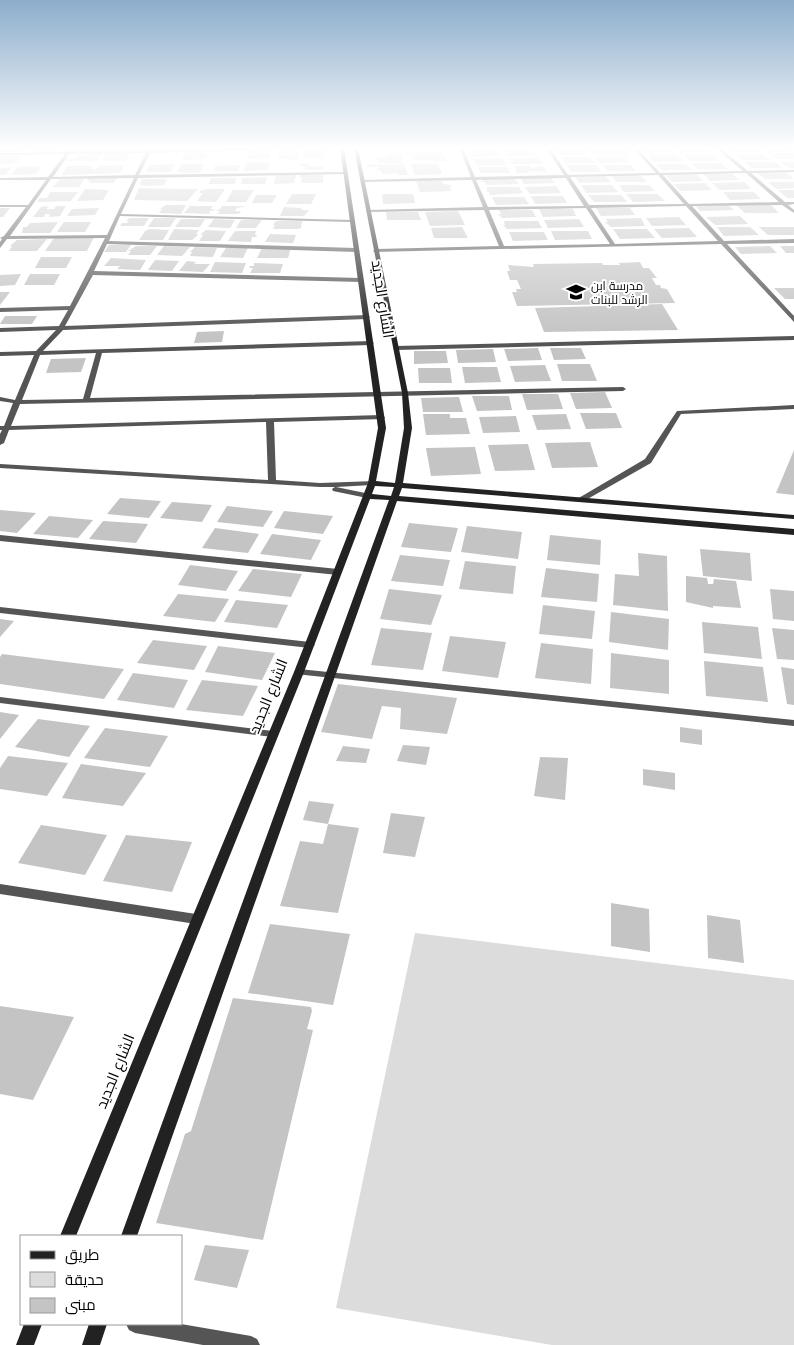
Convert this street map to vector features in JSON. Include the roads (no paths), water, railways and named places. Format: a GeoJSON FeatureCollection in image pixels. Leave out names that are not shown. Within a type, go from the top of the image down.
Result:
{"type":"FeatureCollection","features":[{"type":"Feature","properties":{"kind":"street"},"geometry":{"type":"LineString","coordinates":[[0,246],[3,238],[26,211]]}},
{"type":"Feature","properties":{"kind":"street"},"geometry":{"type":"LineString","coordinates":[[0,443],[3,428],[17,402],[38,353],[60,329],[92,273],[121,211]]}},
{"type":"Feature","properties":{"kind":"street","name":"الشارع الجديد"},"geometry":{"type":"LineString","coordinates":[[68,1235],[196,919],[310,645],[372,483],[382,428],[351,211]]}},
{"type":"Feature","properties":{"kind":"street","name":"الشارع الجديد"},"geometry":{"type":"LineString","coordinates":[[129,1235],[399,486],[408,428],[405,393],[368,211]]}},
{"type":"Feature","properties":{"kind":"street"},"geometry":{"type":"LineString","coordinates":[[368,211],[377,211]]}},
{"type":"Feature","properties":{"kind":"street"},"geometry":{"type":"LineString","coordinates":[[488,211],[502,248]]}},
{"type":"Feature","properties":{"kind":"street"},"geometry":{"type":"LineString","coordinates":[[590,211],[613,245]]}},
{"type":"Feature","properties":{"kind":"street"},"geometry":{"type":"LineString","coordinates":[[693,211],[794,320]]}},
{"type":"Feature","properties":{"kind":"street"},"geometry":{"type":"LineString","coordinates":[[119,215],[352,221]]}},
{"type":"Feature","properties":{"kind":"street"},"geometry":{"type":"LineString","coordinates":[[3,238],[109,236]]}},
{"type":"Feature","properties":{"kind":"street"},"geometry":{"type":"LineString","coordinates":[[376,250],[794,241]]}},
{"type":"Feature","properties":{"kind":"street"},"geometry":{"type":"LineString","coordinates":[[105,242],[356,250]]}},
{"type":"Feature","properties":{"kind":"street"},"geometry":{"type":"LineString","coordinates":[[92,273],[361,280]]}},
{"type":"Feature","properties":{"kind":"street"},"geometry":{"type":"LineString","coordinates":[[0,310],[71,308]]}},
{"type":"Feature","properties":{"kind":"street"},"geometry":{"type":"LineString","coordinates":[[0,330],[366,317]]}},
{"type":"Feature","properties":{"kind":"street"},"geometry":{"type":"LineString","coordinates":[[396,348],[794,338]]}},
{"type":"Feature","properties":{"kind":"street"},"geometry":{"type":"LineString","coordinates":[[0,354],[371,343]]}},
{"type":"Feature","properties":{"kind":"street"},"geometry":{"type":"LineString","coordinates":[[86,401],[100,350]]}},
{"type":"Feature","properties":{"kind":"street"},"geometry":{"type":"LineString","coordinates":[[0,400],[17,402],[86,401],[623,388]]}},
{"type":"Feature","properties":{"kind":"street"},"geometry":{"type":"LineString","coordinates":[[581,499],[648,461],[679,412],[794,407]]}},
{"type":"Feature","properties":{"kind":"street"},"geometry":{"type":"LineString","coordinates":[[3,428],[380,417]]}},
{"type":"Feature","properties":{"kind":"street"},"geometry":{"type":"LineString","coordinates":[[270,420],[272,482]]}},
{"type":"Feature","properties":{"kind":"street"},"geometry":{"type":"LineString","coordinates":[[0,466],[320,485],[372,483],[794,516]]}},
{"type":"Feature","properties":{"kind":"street"},"geometry":{"type":"LineString","coordinates":[[320,485],[367,496],[794,532]]}},
{"type":"Feature","properties":{"kind":"street"},"geometry":{"type":"LineString","coordinates":[[0,538],[338,572]]}},
{"type":"Feature","properties":{"kind":"street"},"geometry":{"type":"LineString","coordinates":[[0,610],[310,645]]}},
{"type":"Feature","properties":{"kind":"street"},"geometry":{"type":"LineString","coordinates":[[299,672],[794,723]]}},
{"type":"Feature","properties":{"kind":"street"},"geometry":{"type":"LineString","coordinates":[[0,700],[273,734]]}},
{"type":"Feature","properties":{"kind":"street"},"geometry":{"type":"LineString","coordinates":[[0,889],[196,919]]}},
{"type":"Feature","properties":{"kind":"street"},"geometry":{"type":"LineString","coordinates":[[25,1345],[33,1325]]}},
{"type":"Feature","properties":{"kind":"street"},"geometry":{"type":"LineString","coordinates":[[91,1345],[98,1325]]}},
{"type":"Feature","properties":{"kind":"street"},"geometry":{"type":"LineString","coordinates":[[141,1325],[251,1345]]}},
{"type":"Feature","properties":{"kind":"place","name":"مدرسة ابن الرشد للبنات"},"geometry":{"type":"Point","coordinates":[576,292]}}]}
